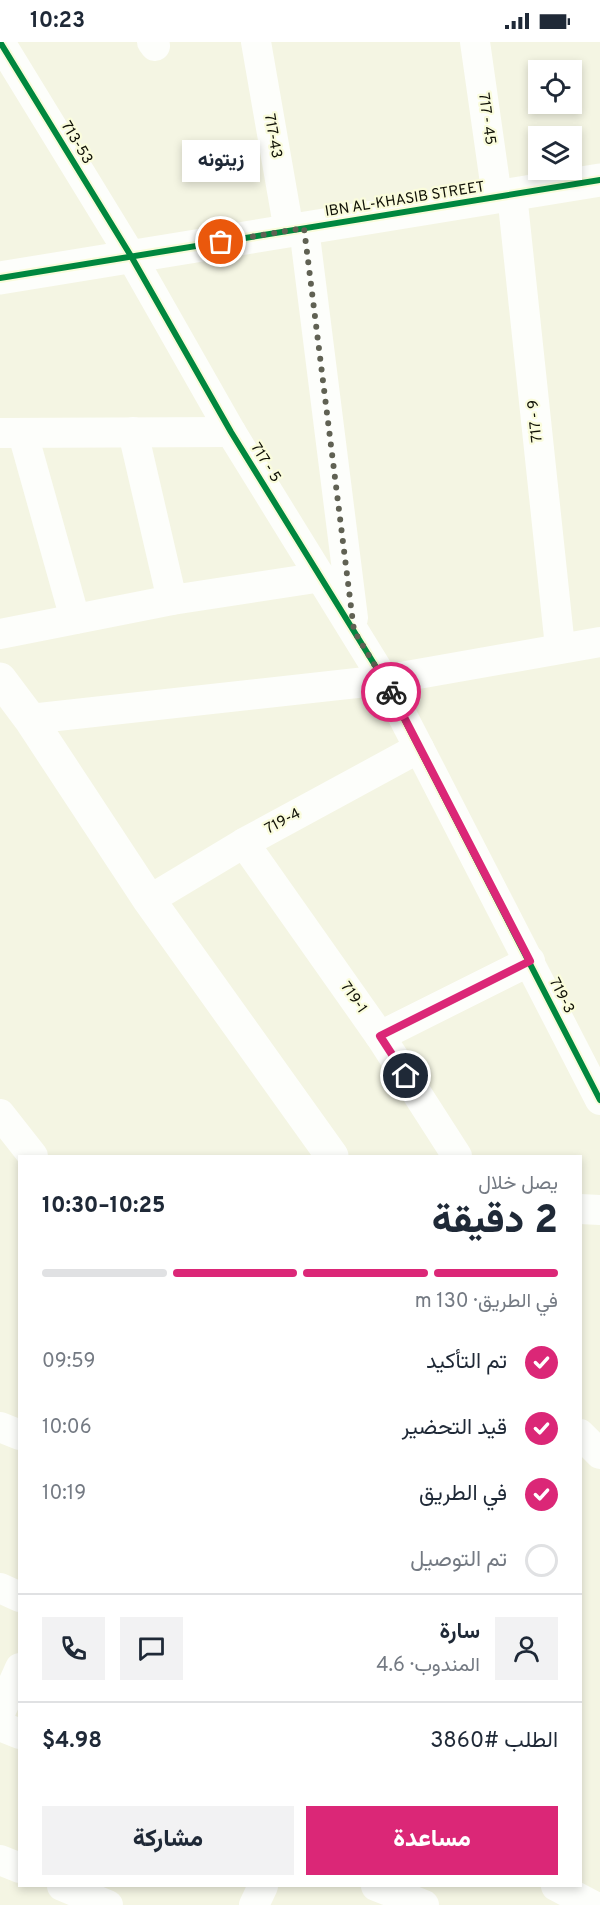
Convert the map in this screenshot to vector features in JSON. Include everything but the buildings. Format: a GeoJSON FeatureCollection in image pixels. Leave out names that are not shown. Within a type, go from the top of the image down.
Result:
{"type":"FeatureCollection","features":[{"type":"Feature","properties":{"kind":"street","name":"717-43"},"geometry":{"type":"LineString","coordinates":[[256,42],[297,229],[354,631]]}},
{"type":"Feature","properties":{"kind":"street","name":"717 - 45"},"geometry":{"type":"LineString","coordinates":[[475,42],[504,196]]}},
{"type":"Feature","properties":{"kind":"street","name":"713-53"},"geometry":{"type":"LineString","coordinates":[[3,51],[131,256]]}},
{"type":"Feature","properties":{"kind":"street","name":"IBN AL-KHASIB STREET"},"geometry":{"type":"LineString","coordinates":[[0,278],[600,180]]}},
{"type":"Feature","properties":{"kind":"street","name":"717 - 9"},"geometry":{"type":"LineString","coordinates":[[504,196],[560,647]]}},
{"type":"Feature","properties":{"kind":"street","name":"717 - 5"},"geometry":{"type":"LineString","coordinates":[[131,256],[231,432],[384,680]]}},
{"type":"Feature","properties":{"kind":"street"},"geometry":{"type":"LineString","coordinates":[[133,432],[172,600]]}},
{"type":"Feature","properties":{"kind":"street"},"geometry":{"type":"LineString","coordinates":[[75,619],[11,434],[231,432]]}},
{"type":"Feature","properties":{"kind":"street"},"geometry":{"type":"LineString","coordinates":[[0,634],[172,600],[322,577]]}},
{"type":"Feature","properties":{"kind":"street"},"geometry":{"type":"LineString","coordinates":[[30,719],[384,680],[560,647],[600,642]]}},
{"type":"Feature","properties":{"kind":"street"},"geometry":{"type":"LineString","coordinates":[[0,679],[30,719],[148,900],[331,1155]]}},
{"type":"Feature","properties":{"kind":"street","name":"719-3"},"geometry":{"type":"LineString","coordinates":[[384,680],[600,1100]]}},
{"type":"Feature","properties":{"kind":"street","name":"719-4"},"geometry":{"type":"LineString","coordinates":[[148,900],[244,843],[419,748]]}},
{"type":"Feature","properties":{"kind":"street","name":"719-1"},"geometry":{"type":"LineString","coordinates":[[244,843],[380,1036],[456,1155]]}},
{"type":"Feature","properties":{"kind":"street"},"geometry":{"type":"LineString","coordinates":[[380,1036],[530,961]]}},
{"type":"Feature","properties":{"kind":"street"},"geometry":{"type":"LineString","coordinates":[[0,1114],[32,1155]]}},
{"type":"Feature","properties":{"kind":"street"},"geometry":{"type":"LineString","coordinates":[[582,1209],[600,1210]]}},
{"type":"Feature","properties":{"kind":"street"},"geometry":{"type":"LineString","coordinates":[[0,1427],[18,1434]]}},
{"type":"Feature","properties":{"kind":"street"},"geometry":{"type":"LineString","coordinates":[[582,1436],[600,1454]]}},
{"type":"Feature","properties":{"kind":"street"},"geometry":{"type":"LineString","coordinates":[[0,1588],[18,1596]]}},
{"type":"Feature","properties":{"kind":"street"},"geometry":{"type":"LineString","coordinates":[[0,1713],[18,1672]]}},
{"type":"Feature","properties":{"kind":"street"},"geometry":{"type":"LineString","coordinates":[[0,1726],[18,1733]]}},
{"type":"Feature","properties":{"kind":"street"},"geometry":{"type":"LineString","coordinates":[[0,1860],[18,1867]]}},
{"type":"Feature","properties":{"kind":"street"},"geometry":{"type":"LineString","coordinates":[[64,1887],[108,1905]]}},
{"type":"Feature","properties":{"kind":"street"},"geometry":{"type":"LineString","coordinates":[[254,1905],[263,1887]]}},
{"type":"Feature","properties":{"kind":"street"},"geometry":{"type":"LineString","coordinates":[[379,1887],[424,1905]]}},
{"type":"Feature","properties":{"kind":"street"},"geometry":{"type":"LineString","coordinates":[[553,1892],[592,1905]]}},
{"type":"Feature","properties":{"kind":"cycle path"},"geometry":{"type":"LineString","coordinates":[[0,42],[131,256],[231,432],[384,680],[600,1100]]}},
{"type":"Feature","properties":{"kind":"cycle path"},"geometry":{"type":"LineString","coordinates":[[0,278],[600,180]]}},
{"type":"Feature","properties":{"kind":"way so far"},"geometry":{"type":"LineString","coordinates":[[221,242],[304,228],[354,631],[391,692]]}},
{"type":"Feature","properties":{"kind":"place","name":"زيتونه"},"geometry":{"type":"Point","coordinates":[221,242]}},
{"type":"Feature","properties":{"kind":"route"},"geometry":{"type":"LineString","coordinates":[[391,692],[530,961],[380,1036],[406,1076]]}}]}
